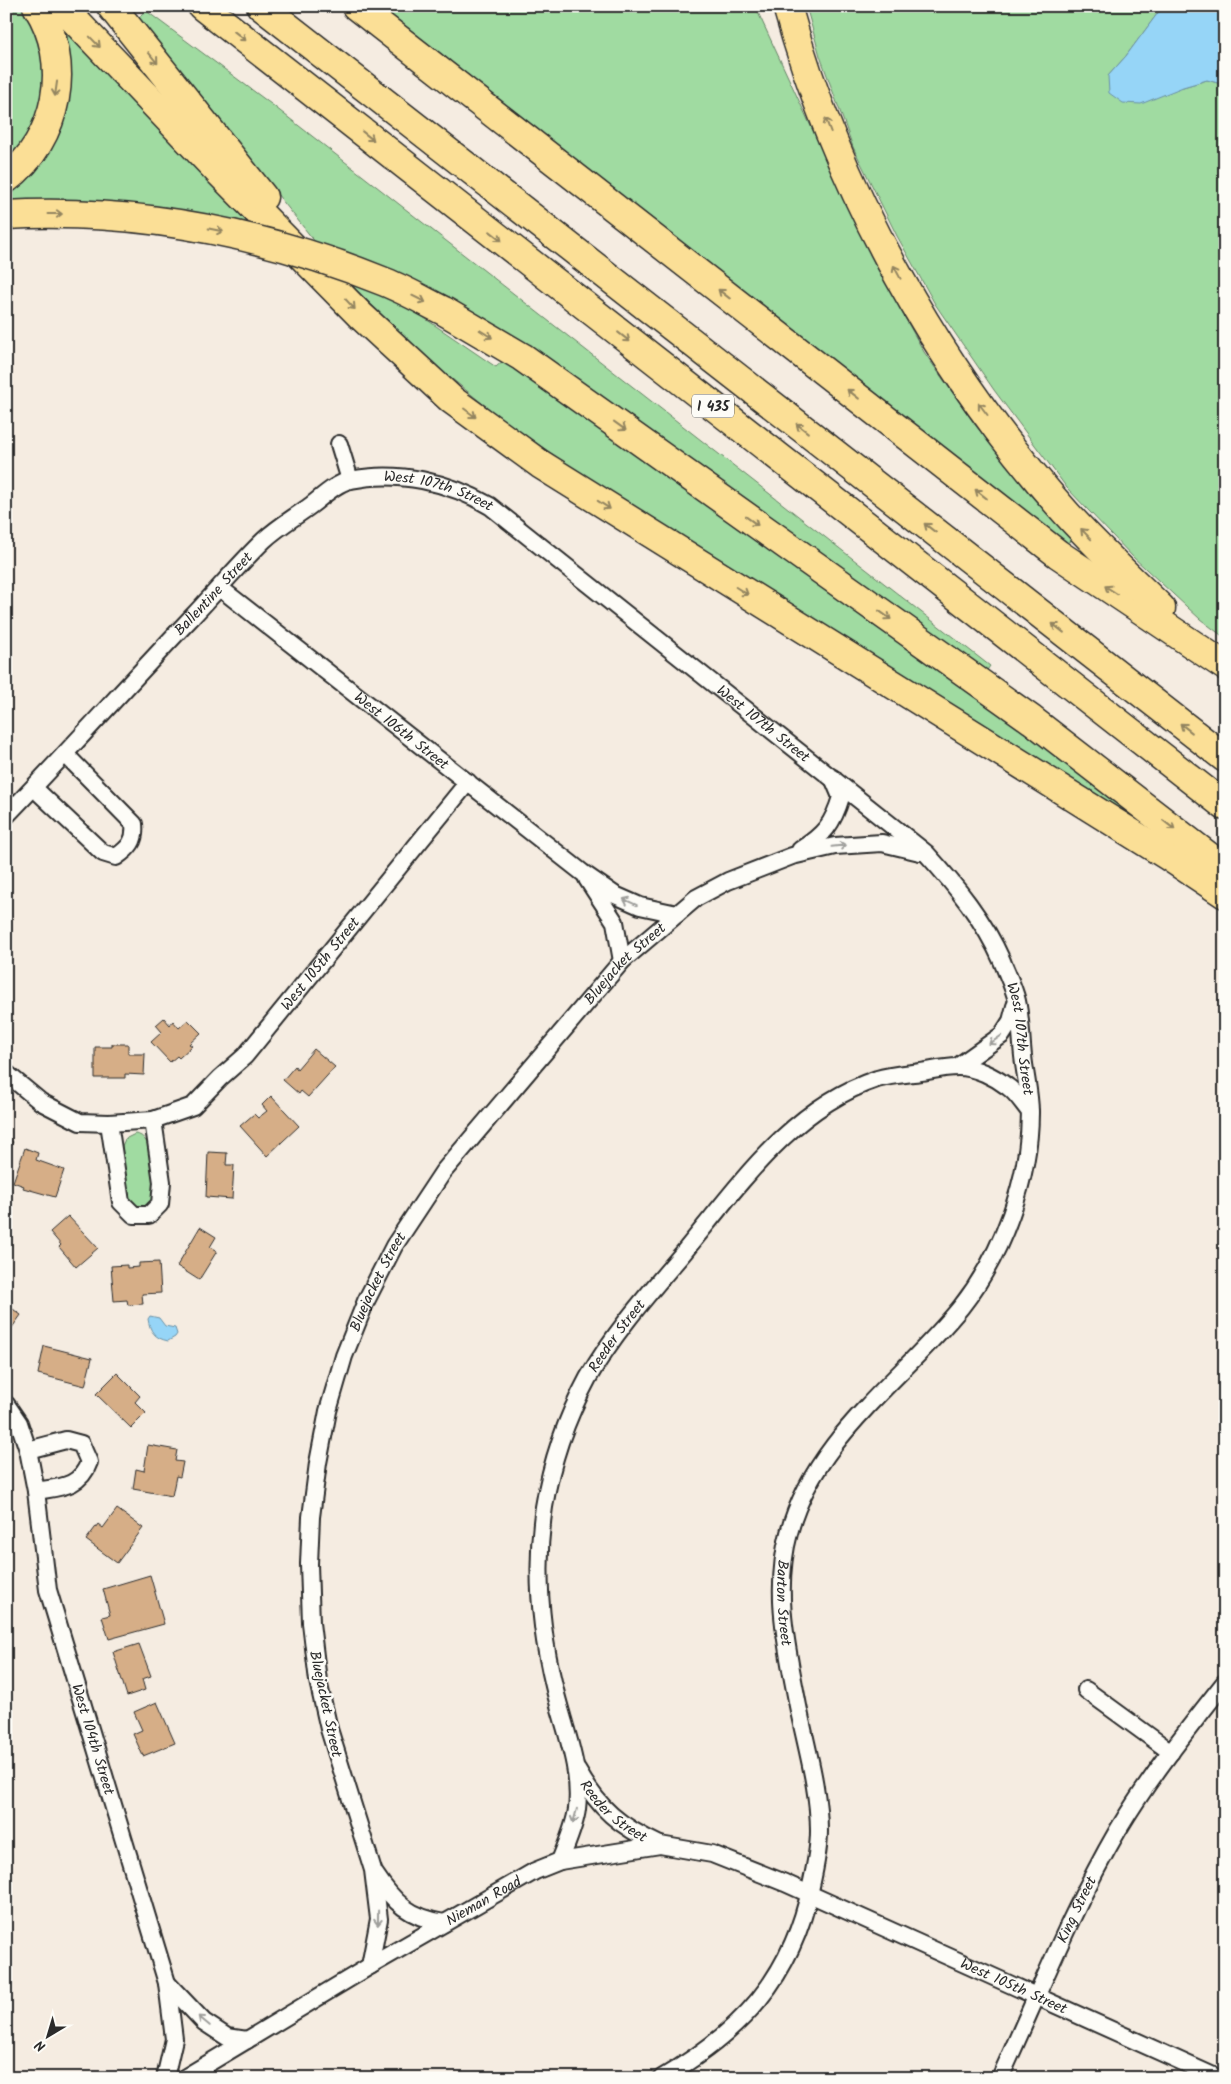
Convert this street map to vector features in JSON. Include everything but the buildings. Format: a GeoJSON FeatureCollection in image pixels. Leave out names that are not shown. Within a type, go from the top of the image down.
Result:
{"type":"FeatureCollection","features":[{"type":"Feature","properties":{"kind":"highway"},"geometry":{"type":"LineString","coordinates":[[6,179],[24,162],[39,142],[48,125],[54,104],[57,65],[53,41],[37,6]]}},
{"type":"Feature","properties":{"kind":"highway"},"geometry":{"type":"LineString","coordinates":[[61,6],[219,172],[367,322],[452,400],[540,464],[1168,856],[1225,894]]}},
{"type":"Feature","properties":{"kind":"highway"},"geometry":{"type":"LineString","coordinates":[[111,6],[241,166],[316,269]]}},
{"type":"Feature","properties":{"kind":"highway","name":"I 435"},"geometry":{"type":"LineString","coordinates":[[202,6],[1225,806]]}},
{"type":"Feature","properties":{"kind":"highway","name":"I 435"},"geometry":{"type":"LineString","coordinates":[[261,6],[1225,758]]}},
{"type":"Feature","properties":{"kind":"highway"},"geometry":{"type":"LineString","coordinates":[[356,6],[1058,554],[1225,664]]}},
{"type":"Feature","properties":{"kind":"highway"},"geometry":{"type":"LineString","coordinates":[[773,6],[798,48]]}},
{"type":"Feature","properties":{"kind":"highway"},"geometry":{"type":"LineString","coordinates":[[787,6],[798,48],[831,134],[864,209],[928,328],[972,395],[1018,455],[1074,521],[1164,611],[1225,664]]}},
{"type":"Feature","properties":{"kind":"highway"},"geometry":{"type":"LineString","coordinates":[[6,215],[107,215],[158,220],[234,234],[278,244],[335,262],[388,283],[444,310],[522,357],[1032,720],[1225,869]]}},
{"type":"Feature","properties":{"kind":"street"},"geometry":{"type":"LineString","coordinates":[[339,444],[350,480]]}},
{"type":"Feature","properties":{"kind":"street","name":"West 107th Street"},"geometry":{"type":"LineString","coordinates":[[350,480],[392,477],[413,479],[444,485],[474,496],[490,506],[926,853],[957,887],[984,926],[1002,960],[1016,999],[1030,1112]]}},
{"type":"Feature","properties":{"kind":"street","name":"Ballentine Street"},"geometry":{"type":"LineString","coordinates":[[6,816],[66,755],[134,678],[266,538],[334,488],[350,480]]}},
{"type":"Feature","properties":{"kind":"street","name":"West 106th Street"},"geometry":{"type":"LineString","coordinates":[[220,588],[583,873],[615,895],[640,906],[677,914]]}},
{"type":"Feature","properties":{"kind":"street"},"geometry":{"type":"LineString","coordinates":[[34,788],[103,853],[116,857],[129,848],[135,836],[134,824],[66,755]]}},
{"type":"Feature","properties":{"kind":"street","name":"Bluejacket Street"},"geometry":{"type":"LineString","coordinates":[[792,856],[817,839],[834,818],[841,797],[832,778]]}},
{"type":"Feature","properties":{"kind":"street","name":"West 105th Street"},"geometry":{"type":"LineString","coordinates":[[6,1073],[41,1102],[80,1122],[109,1123],[153,1120],[193,1106],[244,1056],[468,782]]}},
{"type":"Feature","properties":{"kind":"street","name":"Bluejacket Street"},"geometry":{"type":"LineString","coordinates":[[370,1966],[379,1919],[373,1870],[329,1730],[318,1681],[311,1623],[309,1564],[311,1517],[318,1463],[328,1411],[344,1356],[366,1301],[394,1246],[443,1172],[622,961],[696,898],[728,881],[792,856],[835,846],[882,843],[926,853]]}},
{"type":"Feature","properties":{"kind":"street","name":"West 106th Street"},"geometry":{"type":"LineString","coordinates":[[583,873],[615,922],[622,961]]}},
{"type":"Feature","properties":{"kind":"street","name":"Reeder Street"},"geometry":{"type":"LineString","coordinates":[[957,1067],[1002,1035],[1011,1021],[1016,999]]}},
{"type":"Feature","properties":{"kind":"street","name":"Reeder Street"},"geometry":{"type":"LineString","coordinates":[[560,1862],[578,1810],[576,1768],[546,1653],[540,1596],[539,1552],[544,1506],[556,1456],[572,1412],[588,1379],[608,1347],[630,1316],[751,1171],[781,1138],[813,1112],[846,1092],[879,1079],[957,1067],[974,1068],[1010,1088],[1030,1112]]}},
{"type":"Feature","properties":{"kind":"street","name":"Barton Street"},"geometry":{"type":"LineString","coordinates":[[662,2078],[696,2058],[719,2040],[755,2005],[779,1972],[796,1939],[810,1894],[819,1832],[811,1771],[783,1631],[780,1600],[782,1570],[788,1534],[800,1500],[818,1467],[841,1436],[961,1306],[982,1278],[1002,1239],[1016,1199],[1024,1167],[1030,1112]]}},
{"type":"Feature","properties":{"kind":"street"},"geometry":{"type":"LineString","coordinates":[[109,1123],[121,1202],[134,1215],[148,1215],[160,1204],[162,1182],[153,1120]]}},
{"type":"Feature","properties":{"kind":"street","name":"West 104th Street"},"geometry":{"type":"LineString","coordinates":[[6,1404],[19,1423],[28,1450],[36,1491],[48,1590],[167,1983],[174,2039],[165,2078]]}},
{"type":"Feature","properties":{"kind":"street"},"geometry":{"type":"LineString","coordinates":[[28,1450],[66,1440],[80,1444],[89,1462],[85,1472],[75,1482],[36,1491]]}},
{"type":"Feature","properties":{"kind":"street","name":"King Street"},"geometry":{"type":"LineString","coordinates":[[1000,2078],[1073,1916],[1118,1831],[1170,1752],[1225,1682]]}},
{"type":"Feature","properties":{"kind":"street"},"geometry":{"type":"LineString","coordinates":[[1086,1690],[1170,1752]]}},
{"type":"Feature","properties":{"kind":"street","name":"Reeder Street"},"geometry":{"type":"LineString","coordinates":[[576,1768],[591,1795],[607,1811],[637,1834],[660,1845]]}},
{"type":"Feature","properties":{"kind":"street","name":"Nieman Road"},"geometry":{"type":"LineString","coordinates":[[184,2078],[444,1923],[535,1871],[560,1862],[660,1845],[712,1854],[810,1894]]}},
{"type":"Feature","properties":{"kind":"street","name":"Bluejacket Street"},"geometry":{"type":"LineString","coordinates":[[373,1870],[386,1891],[400,1905],[424,1920],[444,1923]]}},
{"type":"Feature","properties":{"kind":"street","name":"West 105th Street"},"geometry":{"type":"LineString","coordinates":[[810,1894],[1218,2078]]}},
{"type":"Feature","properties":{"kind":"street","name":"West 104th Street"},"geometry":{"type":"LineString","coordinates":[[167,1983],[204,2022],[227,2037],[247,2040]]}},
{"type":"Feature","properties":{"kind":"green space"},"geometry":{"type":"Polygon","coordinates":[[[6,6],[22,6],[37,31],[41,42],[43,58],[43,82],[39,107],[32,129],[27,138],[6,161],[6,6]]]}},
{"type":"Feature","properties":{"kind":"green space"},"geometry":{"type":"Polygon","coordinates":[[[380,6],[755,6],[874,262],[924,352],[976,426],[1027,489],[1074,538],[1067,543],[380,6]]]}},
{"type":"Feature","properties":{"kind":"green space"},"geometry":{"type":"Polygon","coordinates":[[[806,6],[1163,6],[1126,56],[1108,76],[1183,87],[1207,80],[1225,85],[1225,638],[1200,619],[1133,557],[1067,488],[994,390],[935,304],[897,236],[853,147],[820,56],[806,6]]]}},
{"type":"Feature","properties":{"kind":"green space"},"geometry":{"type":"Polygon","coordinates":[[[145,10],[271,104],[990,666],[985,673],[497,329],[316,243],[138,19],[145,10]]]}},
{"type":"Feature","properties":{"kind":"green space"},"geometry":{"type":"Polygon","coordinates":[[[67,31],[253,225],[169,211],[6,204],[6,189],[67,44],[67,31]]]}},
{"type":"Feature","properties":{"kind":"green space"},"geometry":{"type":"Polygon","coordinates":[[[344,278],[395,298],[496,367],[505,359],[980,698],[1126,807],[1121,811],[580,473],[503,420],[431,362],[344,278]]]}},
{"type":"Feature","properties":{"kind":"green space"},"geometry":{"type":"Polygon","coordinates":[[[135,1134],[142,1136],[147,1142],[152,1160],[153,1198],[144,1207],[135,1206],[129,1201],[122,1146],[125,1139],[135,1134]]]}},
{"type":"Feature","properties":{"kind":"water"},"geometry":{"type":"Polygon","coordinates":[[[1163,6],[1225,6],[1225,85],[1207,80],[1183,87],[1141,104],[1123,103],[1109,93],[1108,76],[1126,56],[1163,6]]]}},
{"type":"Feature","properties":{"kind":"water"},"geometry":{"type":"Polygon","coordinates":[[[150,1316],[159,1318],[165,1326],[175,1328],[177,1334],[175,1337],[168,1341],[156,1336],[150,1327],[148,1319],[150,1316]]]}}]}
